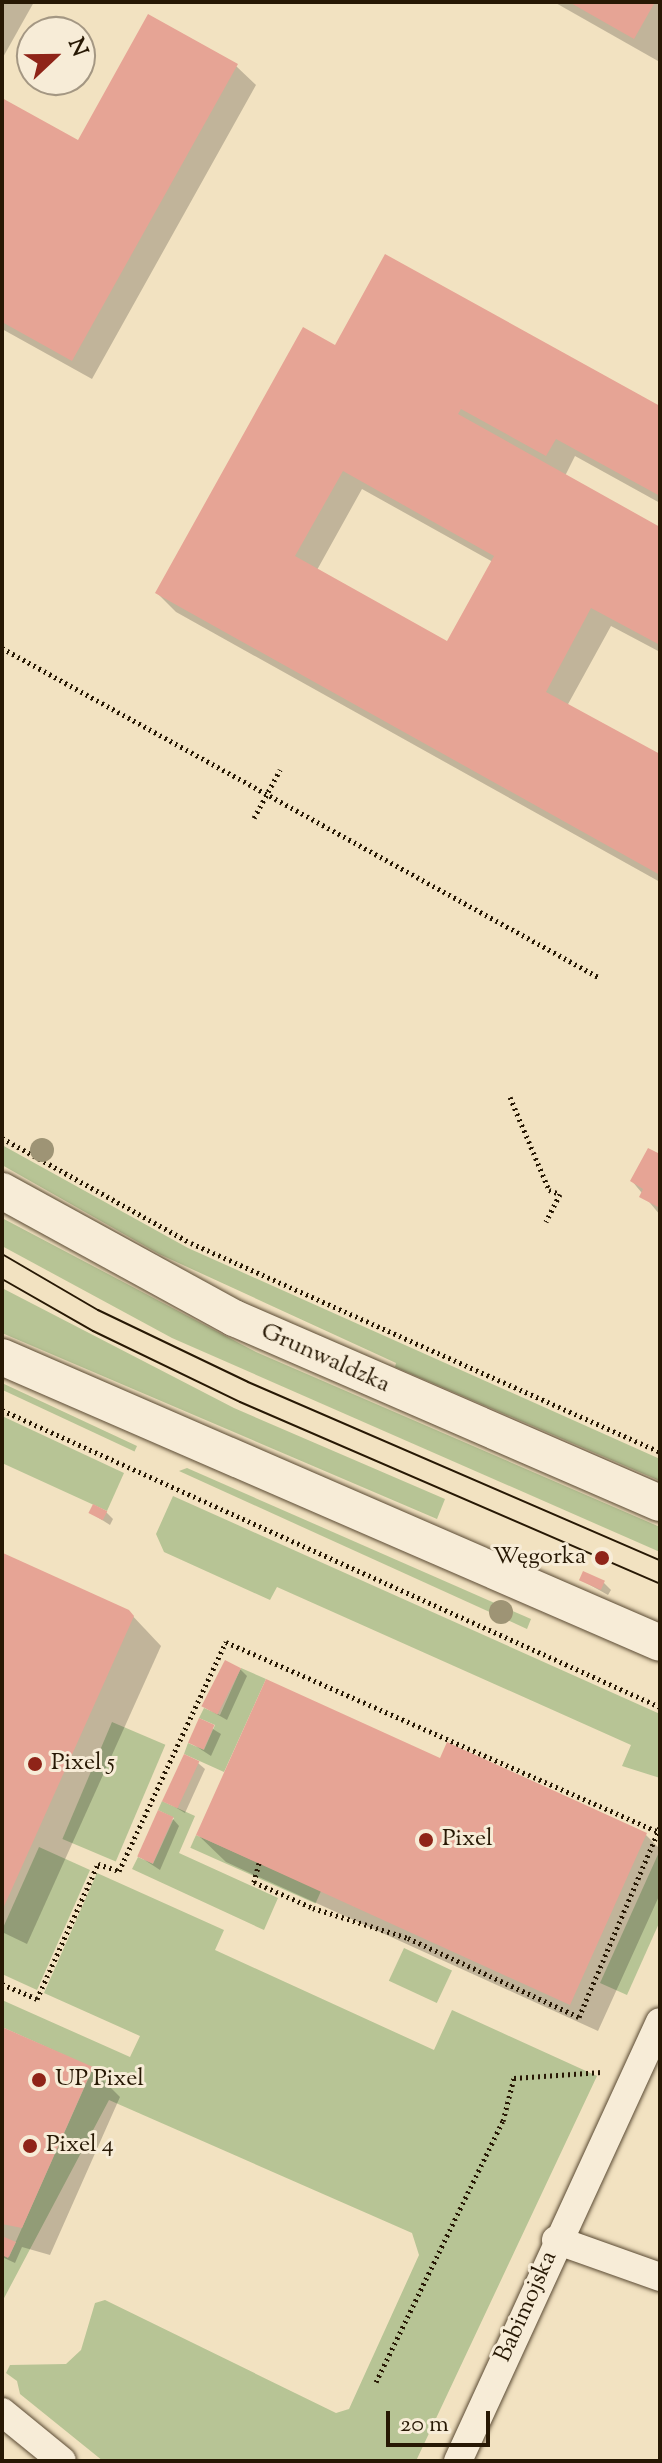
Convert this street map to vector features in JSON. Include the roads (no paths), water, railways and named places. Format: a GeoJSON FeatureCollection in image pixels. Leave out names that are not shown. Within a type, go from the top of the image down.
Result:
{"type":"FeatureCollection","features":[{"type":"Feature","properties":{"kind":"street","name":"Grunwaldzka"},"geometry":{"type":"LineString","coordinates":[[2,1191],[234,1318],[660,1503]]}},
{"type":"Feature","properties":{"kind":"street"},"geometry":{"type":"LineString","coordinates":[[2,1357],[660,1643]]}},
{"type":"Feature","properties":{"kind":"street","name":"Babimojska"},"geometry":{"type":"LineString","coordinates":[[458,2461],[556,2240],[660,2022]]}},
{"type":"Feature","properties":{"kind":"street","name":"Babimojska"},"geometry":{"type":"LineString","coordinates":[[556,2240],[660,2277]]}},
{"type":"Feature","properties":{"kind":"street"},"geometry":{"type":"LineString","coordinates":[[2,2412],[62,2461]]}},
{"type":"Feature","properties":{"kind":"tram line"},"geometry":{"type":"LineString","coordinates":[[2,1254],[98,1310],[248,1382],[660,1560]]}},
{"type":"Feature","properties":{"kind":"tram line"},"geometry":{"type":"LineString","coordinates":[[2,1279],[93,1331],[240,1402],[660,1584]]}},
{"type":"Feature","properties":{"kind":"place","name":"Węgorka"},"geometry":{"type":"Point","coordinates":[602,1558]}},
{"type":"Feature","properties":{"kind":"place","name":"Pixel 5"},"geometry":{"type":"Point","coordinates":[35,1764]}},
{"type":"Feature","properties":{"kind":"place","name":"Pixel"},"geometry":{"type":"Point","coordinates":[426,1840]}},
{"type":"Feature","properties":{"kind":"place","name":"UP Pixel"},"geometry":{"type":"Point","coordinates":[39,2080]}},
{"type":"Feature","properties":{"kind":"place","name":"Pixel 4"},"geometry":{"type":"Point","coordinates":[30,2146]}}]}
